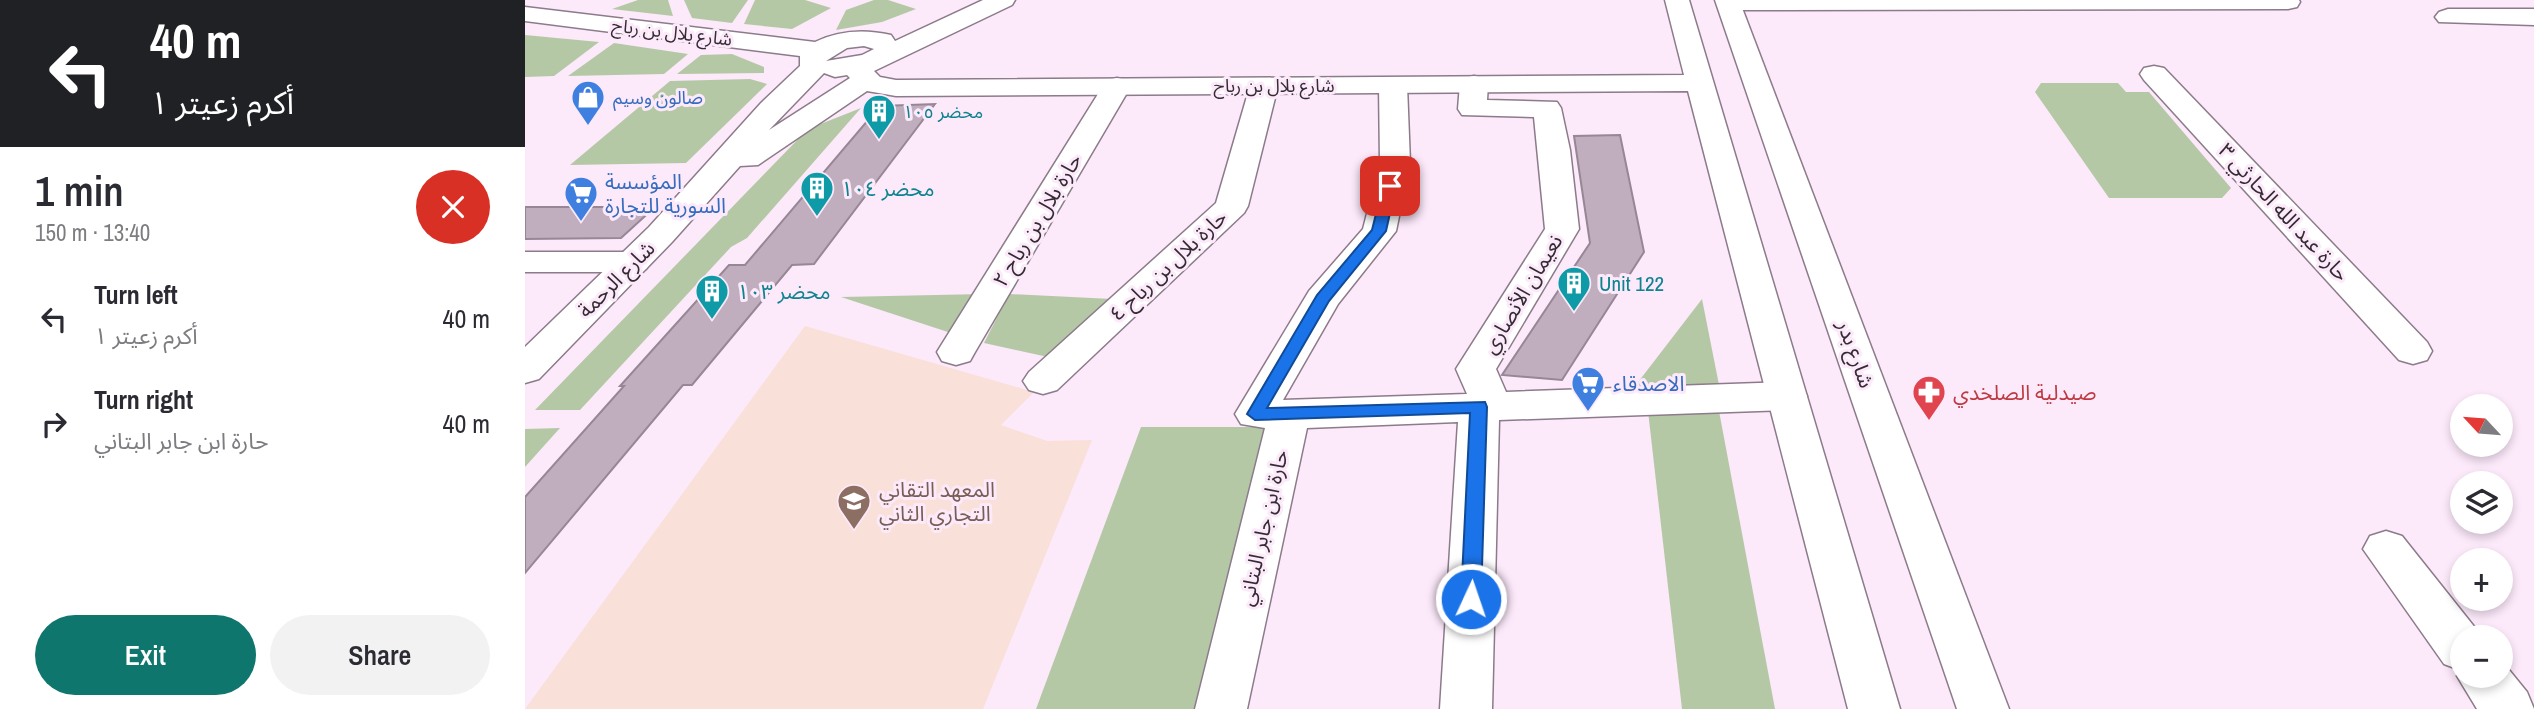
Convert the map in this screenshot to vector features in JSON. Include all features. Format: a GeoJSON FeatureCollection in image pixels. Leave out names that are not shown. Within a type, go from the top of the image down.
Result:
{"type":"FeatureCollection","features":[{"type":"Feature","properties":{"kind":"street","name":"شارع الرحمة"},"geometry":{"type":"LineString","coordinates":[[706,186],[868,59],[970,0]]}},
{"type":"Feature","properties":{"kind":"street","name":"شارع الرحمة"},"geometry":{"type":"LineString","coordinates":[[868,59],[1003,0]]}},
{"type":"Feature","properties":{"kind":"street"},"geometry":{"type":"LineString","coordinates":[[1677,0],[1874,709]]}},
{"type":"Feature","properties":{"kind":"street"},"geometry":{"type":"LineString","coordinates":[[1728,1],[2288,2],[2286,0]]}},
{"type":"Feature","properties":{"kind":"street"},"geometry":{"type":"LineString","coordinates":[[2527,0],[2534,4]]}},
{"type":"Feature","properties":{"kind":"street","name":"شارع بدر"},"geometry":{"type":"LineString","coordinates":[[1728,1],[1983,709]]}},
{"type":"Feature","properties":{"kind":"street","name":"شارع بلال بن رباح"},"geometry":{"type":"LineString","coordinates":[[525,14],[818,58],[834,69],[868,59],[887,88],[1700,83]]}},
{"type":"Feature","properties":{"kind":"street"},"geometry":{"type":"LineString","coordinates":[[2448,17],[2534,17]]}},
{"type":"Feature","properties":{"kind":"street","name":"شارع الرحمة"},"geometry":{"type":"LineString","coordinates":[[525,370],[706,186],[818,58]]}},
{"type":"Feature","properties":{"kind":"street","name":"حارة عبد الله الحارثي ٣"},"geometry":{"type":"LineString","coordinates":[[2154,74],[2413,351]]}},
{"type":"Feature","properties":{"kind":"street","name":"نعيمان الأنصاري"},"geometry":{"type":"LineString","coordinates":[[1474,84],[1472,108],[1547,108],[1555,150],[1562,229],[1476,369],[1486,406]]}},
{"type":"Feature","properties":{"kind":"street"},"geometry":{"type":"LineString","coordinates":[[1393,85],[1395,163],[1379,231],[1322,299],[1255,414],[1787,396]]}},
{"type":"Feature","properties":{"kind":"street","name":"حارة بلال بن رباح ٢"},"geometry":{"type":"LineString","coordinates":[[956,352],[1117,86]]}},
{"type":"Feature","properties":{"kind":"street","name":"حارة بلال بن رباح ٤"},"geometry":{"type":"LineString","coordinates":[[1043,381],[1233,206],[1241,164],[1264,86]]}},
{"type":"Feature","properties":{"kind":"street"},"geometry":{"type":"LineString","coordinates":[[525,262],[634,262]]}},
{"type":"Feature","properties":{"kind":"street"},"geometry":{"type":"LineString","coordinates":[[1466,709],[1486,406]]}},
{"type":"Feature","properties":{"kind":"street","name":"حارة ابن جابر البتاني"},"geometry":{"type":"LineString","coordinates":[[1221,709],[1289,414]]}},
{"type":"Feature","properties":{"kind":"street"},"geometry":{"type":"LineString","coordinates":[[2386,549],[2450,633]]}},
{"type":"Feature","properties":{"kind":"street"},"geometry":{"type":"LineString","coordinates":[[2492,688],[2508,709]]}},
{"type":"Feature","properties":{"kind":"shaded area","name":"المعهد التقاني التجاري الثاني"},"geometry":{"type":"Polygon","coordinates":[[[805,326],[1034,392],[1001,425],[1047,441],[1092,440],[983,709],[525,709],[805,326]]]}},
{"type":"Feature","properties":{"kind":"green space"},"geometry":{"type":"Polygon","coordinates":[[[638,0],[668,0],[673,16],[612,9],[638,0]]]}},
{"type":"Feature","properties":{"kind":"green space"},"geometry":{"type":"Polygon","coordinates":[[[684,0],[748,0],[732,23],[692,18],[684,0]]]}},
{"type":"Feature","properties":{"kind":"green space"},"geometry":{"type":"Polygon","coordinates":[[[755,0],[805,0],[831,8],[792,29],[744,24],[755,0]]]}},
{"type":"Feature","properties":{"kind":"green space"},"geometry":{"type":"Polygon","coordinates":[[[874,0],[888,0],[916,9],[882,22],[836,30],[846,10],[874,0]]]}},
{"type":"Feature","properties":{"kind":"green space"},"geometry":{"type":"Polygon","coordinates":[[[525,35],[599,42],[554,76],[525,77],[525,35]]]}},
{"type":"Feature","properties":{"kind":"green space"},"geometry":{"type":"Polygon","coordinates":[[[614,43],[688,54],[664,74],[568,76],[614,43]]]}},
{"type":"Feature","properties":{"kind":"green space"},"geometry":{"type":"Polygon","coordinates":[[[732,54],[764,67],[764,73],[677,74],[701,55],[732,54]]]}},
{"type":"Feature","properties":{"kind":"green space"},"geometry":{"type":"Polygon","coordinates":[[[750,79],[767,84],[686,163],[570,165],[670,81],[750,79]]]}},
{"type":"Feature","properties":{"kind":"green space"},"geometry":{"type":"Polygon","coordinates":[[[2041,83],[2118,83],[2126,92],[2149,92],[2231,188],[2222,198],[2109,198],[2035,92],[2041,83]]]}},
{"type":"Feature","properties":{"kind":"green space"},"geometry":{"type":"Polygon","coordinates":[[[861,108],[747,238],[731,247],[580,410],[535,410],[808,129],[861,108]]]}},
{"type":"Feature","properties":{"kind":"green space"},"geometry":{"type":"Polygon","coordinates":[[[983,294],[957,335],[841,297],[983,294]]]}},
{"type":"Feature","properties":{"kind":"green space"},"geometry":{"type":"Polygon","coordinates":[[[1009,294],[1112,299],[1048,357],[984,343],[1009,294]]]}},
{"type":"Feature","properties":{"kind":"green space"},"geometry":{"type":"Polygon","coordinates":[[[1702,299],[1720,390],[1632,390],[1702,299]]]}},
{"type":"Feature","properties":{"kind":"green space"},"geometry":{"type":"Polygon","coordinates":[[[1648,411],[1719,411],[1775,709],[1682,709],[1648,411]]]}},
{"type":"Feature","properties":{"kind":"green space"},"geometry":{"type":"Polygon","coordinates":[[[1141,427],[1270,427],[1200,709],[1036,709],[1141,427]]]}},
{"type":"Feature","properties":{"kind":"green space"},"geometry":{"type":"Polygon","coordinates":[[[560,428],[525,467],[525,429],[560,428]]]}},
{"type":"Feature","properties":{"kind":"building"},"geometry":{"type":"Polygon","coordinates":[[[935,104],[814,264],[792,265],[692,385],[683,385],[525,573],[525,497],[624,386],[620,386],[729,265],[745,265],[880,106],[935,104]]]}},
{"type":"Feature","properties":{"kind":"building","name":"Unit 122"},"geometry":{"type":"Polygon","coordinates":[[[1620,135],[1644,252],[1562,380],[1502,375],[1590,243],[1574,136],[1620,135]]]}},
{"type":"Feature","properties":{"kind":"building","name":"المؤسسة السورية للتجارة"},"geometry":{"type":"Polygon","coordinates":[[[525,207],[655,207],[621,238],[525,239],[525,207]]]}},
{"type":"Feature","properties":{"kind":"place","name":"صالون وسيم"},"geometry":{"type":"Point","coordinates":[588,127]}},
{"type":"Feature","properties":{"kind":"place","name":"محضر ١٠٥"},"geometry":{"type":"Point","coordinates":[879,141]}},
{"type":"Feature","properties":{"kind":"place","name":"محضر ١٠٤"},"geometry":{"type":"Point","coordinates":[817,218]}},
{"type":"Feature","properties":{"kind":"place","name":"المؤسسة السورية للتجارة"},"geometry":{"type":"Point","coordinates":[581,223]}},
{"type":"Feature","properties":{"kind":"place","name":"Unit 122"},"geometry":{"type":"Point","coordinates":[1574,313]}},
{"type":"Feature","properties":{"kind":"place","name":"محضر ١٠٣"},"geometry":{"type":"Point","coordinates":[712,321]}},
{"type":"Feature","properties":{"kind":"place","name":"الاصدقاء"},"geometry":{"type":"Point","coordinates":[1588,413]}},
{"type":"Feature","properties":{"kind":"place","name":"صيدلية الصلخدي"},"geometry":{"type":"Point","coordinates":[1929,422]}},
{"type":"Feature","properties":{"kind":"place","name":"المعهد التقاني التجاري الثاني"},"geometry":{"type":"Point","coordinates":[854,531]}},
{"type":"Feature","properties":{"kind":"route"},"geometry":{"type":"LineString","coordinates":[[1390,186],[1379,231],[1322,299],[1255,414],[1479,407],[1471,599]]}}]}
